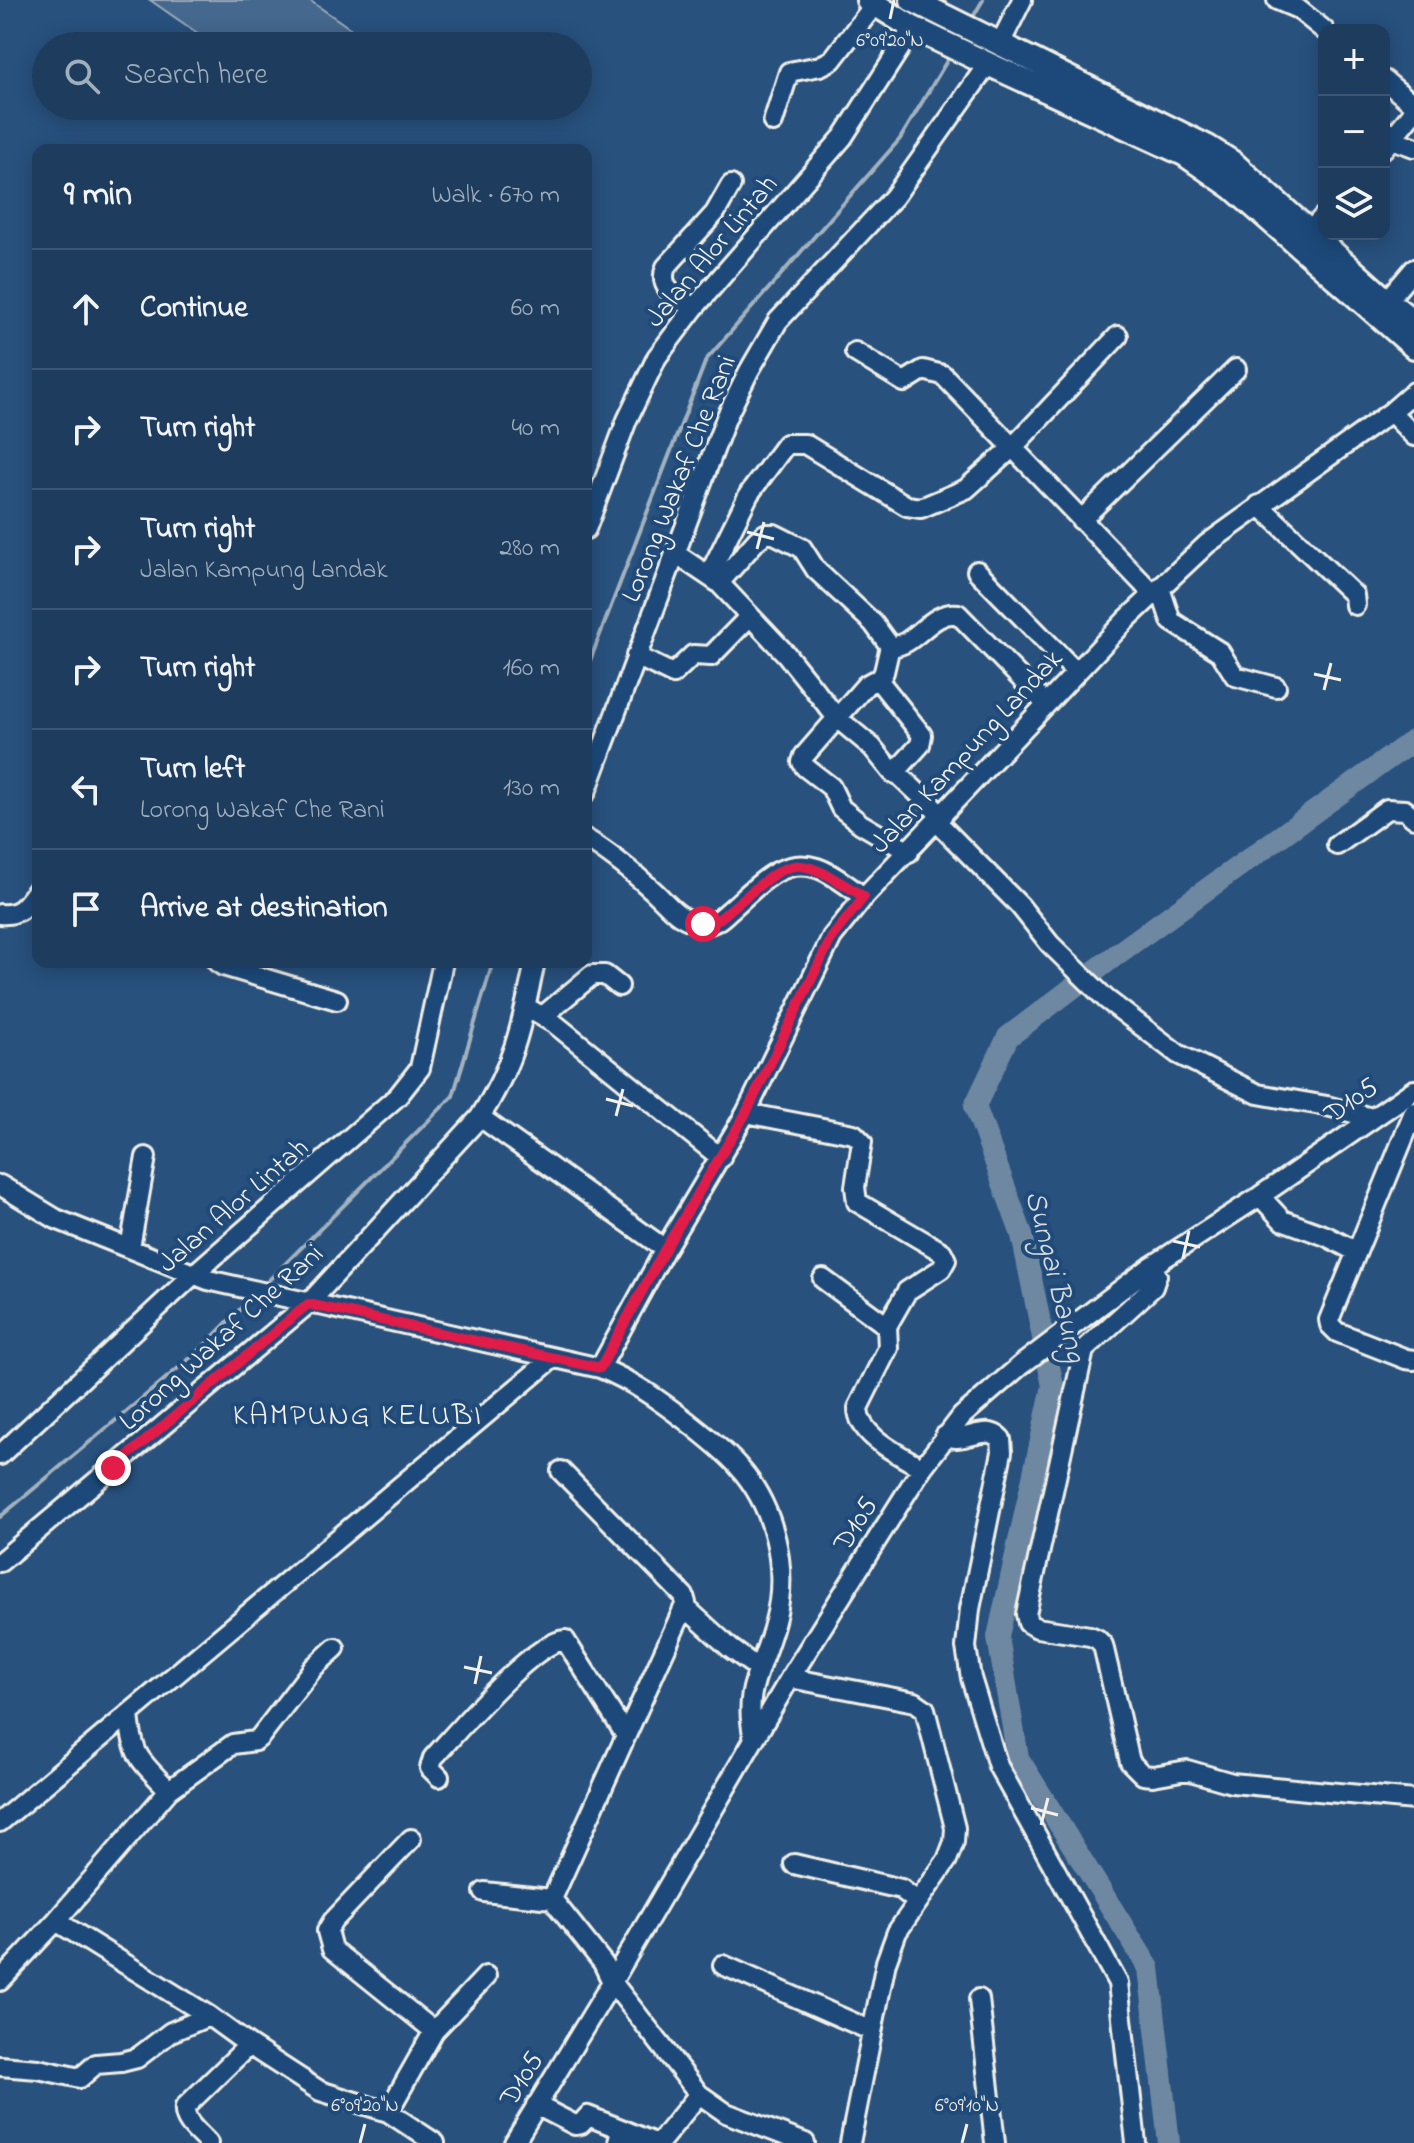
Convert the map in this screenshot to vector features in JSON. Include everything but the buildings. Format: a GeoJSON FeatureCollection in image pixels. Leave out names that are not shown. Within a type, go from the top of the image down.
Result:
{"type":"FeatureCollection","features":[{"type":"Feature","properties":{"kind":"main road"},"geometry":{"type":"LineString","coordinates":[[872,2],[917,30],[1184,154],[1210,170],[1414,347]]}},
{"type":"Feature","properties":{"kind":"main road"},"geometry":{"type":"LineString","coordinates":[[922,5],[1208,147],[1232,162],[1317,224],[1387,301],[1414,322]]}},
{"type":"Feature","properties":{"kind":"street"},"geometry":{"type":"LineString","coordinates":[[1000,44],[1022,0]]}},
{"type":"Feature","properties":{"kind":"street"},"geometry":{"type":"LineString","coordinates":[[1277,0],[1298,9],[1318,25]]}},
{"type":"Feature","properties":{"kind":"street"},"geometry":{"type":"LineString","coordinates":[[773,122],[789,72],[820,66],[832,60],[872,2]]}},
{"type":"Feature","properties":{"kind":"street","name":"Jalan Alor Lintah"},"geometry":{"type":"LineString","coordinates":[[592,514],[642,386],[657,357],[694,308],[843,137],[917,30]]}},
{"type":"Feature","properties":{"kind":"street","name":"Lorong Wakaf Che Rani"},"geometry":{"type":"LineString","coordinates":[[592,776],[726,418],[778,321],[894,197],[988,64]]}},
{"type":"Feature","properties":{"kind":"street"},"geometry":{"type":"LineString","coordinates":[[1390,85],[1414,105]]}},
{"type":"Feature","properties":{"kind":"street"},"geometry":{"type":"LineString","coordinates":[[1390,141],[1414,111]]}},
{"type":"Feature","properties":{"kind":"street"},"geometry":{"type":"LineString","coordinates":[[1390,144],[1414,147]]}},
{"type":"Feature","properties":{"kind":"street"},"geometry":{"type":"LineString","coordinates":[[694,308],[670,293],[662,276],[666,267],[715,213],[731,185]]}},
{"type":"Feature","properties":{"kind":"street"},"geometry":{"type":"LineString","coordinates":[[1387,301],[1414,269]]}},
{"type":"Feature","properties":{"kind":"street"},"geometry":{"type":"LineString","coordinates":[[714,579],[749,494],[789,443],[807,445],[913,509],[921,508],[966,489],[1012,448],[1118,336]]}},
{"type":"Feature","properties":{"kind":"street"},"geometry":{"type":"LineString","coordinates":[[855,352],[904,382],[923,370],[943,375],[1081,520],[1157,591],[1171,621],[1220,652],[1235,676],[1276,687]]}},
{"type":"Feature","properties":{"kind":"street"},"geometry":{"type":"LineString","coordinates":[[1081,520],[1236,369]]}},
{"type":"Feature","properties":{"kind":"street","name":"Jalan Kampung Landak"},"geometry":{"type":"LineString","coordinates":[[600,1368],[665,1249],[746,1113],[832,937],[864,897],[1076,672],[1207,544],[1391,412],[1414,392]]}},
{"type":"Feature","properties":{"kind":"street"},"geometry":{"type":"LineString","coordinates":[[1391,412],[1414,436]]}},
{"type":"Feature","properties":{"kind":"street"},"geometry":{"type":"LineString","coordinates":[[1259,505],[1354,595],[1355,605]]}},
{"type":"Feature","properties":{"kind":"street"},"geometry":{"type":"LineString","coordinates":[[714,579],[765,534],[774,534],[802,548],[816,570],[873,623],[890,646],[879,681]]}},
{"type":"Feature","properties":{"kind":"street"},"geometry":{"type":"LineString","coordinates":[[676,554],[714,579],[750,616],[786,654],[837,718],[872,747],[893,773],[899,775],[1020,906],[1051,946],[1106,999],[1178,1054],[1258,1094],[1343,1109],[1372,1118]]}},
{"type":"Feature","properties":{"kind":"street"},"geometry":{"type":"LineString","coordinates":[[977,571],[1076,672]]}},
{"type":"Feature","properties":{"kind":"street"},"geometry":{"type":"LineString","coordinates":[[890,646],[901,645],[942,615],[958,614],[1046,704]]}},
{"type":"Feature","properties":{"kind":"street"},"geometry":{"type":"LineString","coordinates":[[636,656],[673,674],[693,655],[711,656],[750,616]]}},
{"type":"Feature","properties":{"kind":"street"},"geometry":{"type":"LineString","coordinates":[[879,681],[866,685],[804,756],[803,765],[831,787],[841,808],[861,824],[909,852]]}},
{"type":"Feature","properties":{"kind":"street"},"geometry":{"type":"LineString","coordinates":[[879,681],[922,735],[920,745],[899,768],[899,775]]}},
{"type":"Feature","properties":{"kind":"street"},"geometry":{"type":"LineString","coordinates":[[1337,845],[1387,809],[1405,810],[1414,818]]}},
{"type":"Feature","properties":{"kind":"street"},"geometry":{"type":"LineString","coordinates":[[592,844],[652,889],[674,913],[703,924],[716,922],[768,876],[785,867],[819,868],[864,897]]}},
{"type":"Feature","properties":{"kind":"street"},"geometry":{"type":"LineString","coordinates":[[0,915],[17,913],[32,898]]}},
{"type":"Feature","properties":{"kind":"street"},"geometry":{"type":"LineString","coordinates":[[230,968],[337,1000]]}},
{"type":"Feature","properties":{"kind":"street","name":"Jalan Alor Lintah"},"geometry":{"type":"LineString","coordinates":[[0,1455],[398,1096],[420,1068],[442,968]]}},
{"type":"Feature","properties":{"kind":"street","name":"Lorong Wakaf Che Rani"},"geometry":{"type":"LineString","coordinates":[[0,1562],[308,1304],[480,1117],[498,1090],[534,1011],[535,968]]}},
{"type":"Feature","properties":{"kind":"street"},"geometry":{"type":"LineString","coordinates":[[619,986],[605,975],[592,975],[534,1011],[721,1158]]}},
{"type":"Feature","properties":{"kind":"street","name":"D105"},"geometry":{"type":"LineString","coordinates":[[514,2143],[790,1678],[922,1468],[962,1416],[1021,1365],[1152,1266],[1414,1090]]}},
{"type":"Feature","properties":{"kind":"street"},"geometry":{"type":"LineString","coordinates":[[1391,1105],[1414,1112],[1355,1251],[1330,1315],[1330,1325],[1337,1332],[1414,1360]]}},
{"type":"Feature","properties":{"kind":"street"},"geometry":{"type":"LineString","coordinates":[[746,1113],[854,1134],[862,1142],[855,1187],[857,1202],[942,1252],[946,1260],[941,1269],[907,1291],[887,1326],[888,1348],[858,1408],[858,1416],[875,1437],[922,1468]]}},
{"type":"Feature","properties":{"kind":"street"},"geometry":{"type":"LineString","coordinates":[[480,1117],[665,1249]]}},
{"type":"Feature","properties":{"kind":"street"},"geometry":{"type":"LineString","coordinates":[[130,1248],[146,1157]]}},
{"type":"Feature","properties":{"kind":"street"},"geometry":{"type":"LineString","coordinates":[[0,1185],[56,1219],[200,1277],[289,1300],[600,1368],[652,1394],[711,1440],[739,1467],[760,1499],[777,1545],[780,1574],[776,1619],[748,1705],[754,1739]]}},
{"type":"Feature","properties":{"kind":"street"},"geometry":{"type":"LineString","coordinates":[[1260,1196],[1282,1220],[1326,1236],[1355,1251]]}},
{"type":"Feature","properties":{"kind":"street"},"geometry":{"type":"LineString","coordinates":[[1152,1266],[1157,1275],[1155,1283],[1083,1353],[1026,1614],[1028,1623],[1037,1628],[1090,1636],[1103,1645],[1130,1762],[1143,1775],[1187,1770],[1232,1783],[1414,1800]]}},
{"type":"Feature","properties":{"kind":"street"},"geometry":{"type":"LineString","coordinates":[[823,1279],[887,1326]]}},
{"type":"Feature","properties":{"kind":"street"},"geometry":{"type":"LineString","coordinates":[[0,1822],[553,1358]]}},
{"type":"Feature","properties":{"kind":"street"},"geometry":{"type":"LineString","coordinates":[[945,1436],[964,1439],[985,1432],[994,1433],[1001,1439],[1002,1452],[970,1609],[966,1647],[971,1678],[998,1766],[1118,1983],[1136,2143]]}},
{"type":"Feature","properties":{"kind":"street"},"geometry":{"type":"LineString","coordinates":[[552,1899],[685,1607],[684,1596],[561,1471]]}},
{"type":"Feature","properties":{"kind":"street"},"geometry":{"type":"LineString","coordinates":[[685,1607],[730,1648],[759,1669]]}},
{"type":"Feature","properties":{"kind":"street"},"geometry":{"type":"LineString","coordinates":[[439,1777],[430,1768],[433,1758],[495,1692],[530,1659],[556,1641],[565,1640],[625,1734]]}},
{"type":"Feature","properties":{"kind":"street"},"geometry":{"type":"LineString","coordinates":[[0,1981],[169,1790],[233,1744],[255,1741],[260,1737],[314,1667],[335,1648]]}},
{"type":"Feature","properties":{"kind":"street"},"geometry":{"type":"LineString","coordinates":[[790,1678],[915,1702],[925,1709],[955,1828],[954,1842],[947,1860],[897,1932],[886,1962],[850,2143]]}},
{"type":"Feature","properties":{"kind":"street"},"geometry":{"type":"LineString","coordinates":[[129,1714],[132,1744],[137,1755],[169,1790]]}},
{"type":"Feature","properties":{"kind":"street"},"geometry":{"type":"LineString","coordinates":[[411,1839],[333,1921],[327,1937],[332,1949],[434,2031]]}},
{"type":"Feature","properties":{"kind":"street"},"geometry":{"type":"LineString","coordinates":[[794,1864],[901,1889],[918,1902]]}},
{"type":"Feature","properties":{"kind":"street"},"geometry":{"type":"LineString","coordinates":[[484,1892],[552,1899],[699,2094],[726,2113],[805,2143]]}},
{"type":"Feature","properties":{"kind":"street"},"geometry":{"type":"LineString","coordinates":[[56,1921],[209,2016],[320,2091],[388,2112],[435,2143]]}},
{"type":"Feature","properties":{"kind":"street"},"geometry":{"type":"LineString","coordinates":[[723,1965],[872,2031]]}},
{"type":"Feature","properties":{"kind":"street"},"geometry":{"type":"LineString","coordinates":[[388,2112],[434,2031],[486,1976]]}},
{"type":"Feature","properties":{"kind":"street"},"geometry":{"type":"LineString","coordinates":[[979,1999],[995,2143]]}},
{"type":"Feature","properties":{"kind":"street"},"geometry":{"type":"LineString","coordinates":[[0,2066],[38,2069],[80,2078],[96,2064],[137,2058],[171,2032],[209,2016]]}},
{"type":"Feature","properties":{"kind":"street"},"geometry":{"type":"LineString","coordinates":[[208,2143],[185,2117],[185,2107],[249,2045]]}},
{"type":"Feature","properties":{"kind":"street"},"geometry":{"type":"LineString","coordinates":[[536,2105],[575,2125],[581,2124],[588,2116],[620,2136],[660,2142],[699,2094]]}},
{"type":"Feature","properties":{"kind":"shaded area"},"geometry":{"type":"Polygon","coordinates":[[[150,0],[309,0],[356,32],[196,32],[150,0]]]}},
{"type":"Feature","properties":{"kind":"waterway"},"geometry":{"type":"LineString","coordinates":[[970,22],[983,0]]}},
{"type":"Feature","properties":{"kind":"waterway"},"geometry":{"type":"LineString","coordinates":[[592,655],[706,360],[900,139],[951,54]]}},
{"type":"Feature","properties":{"kind":"waterway","name":"Sungai Baung"},"geometry":{"type":"LineString","coordinates":[[1169,2143],[1149,1968],[1018,1758],[998,1637],[1053,1386],[1022,1235],[975,1106],[1008,1037],[1120,952],[1414,740]]}},
{"type":"Feature","properties":{"kind":"waterway"},"geometry":{"type":"LineString","coordinates":[[262,1287],[453,1096],[491,968]]}},
{"type":"Feature","properties":{"kind":"waterway"},"geometry":{"type":"LineString","coordinates":[[0,1517],[201,1349],[253,1296]]}},
{"type":"Feature","properties":{"kind":"district","name":"KAMPUNG KELUBI"},"geometry":{"type":"Point","coordinates":[358,1414]}},
{"type":"Feature","properties":{"kind":"route"},"geometry":{"type":"LineString","coordinates":[[113,1468],[308,1304],[600,1368],[665,1249],[746,1113],[832,937],[864,897],[819,868],[785,867],[768,876],[716,922],[703,924]]}}]}
